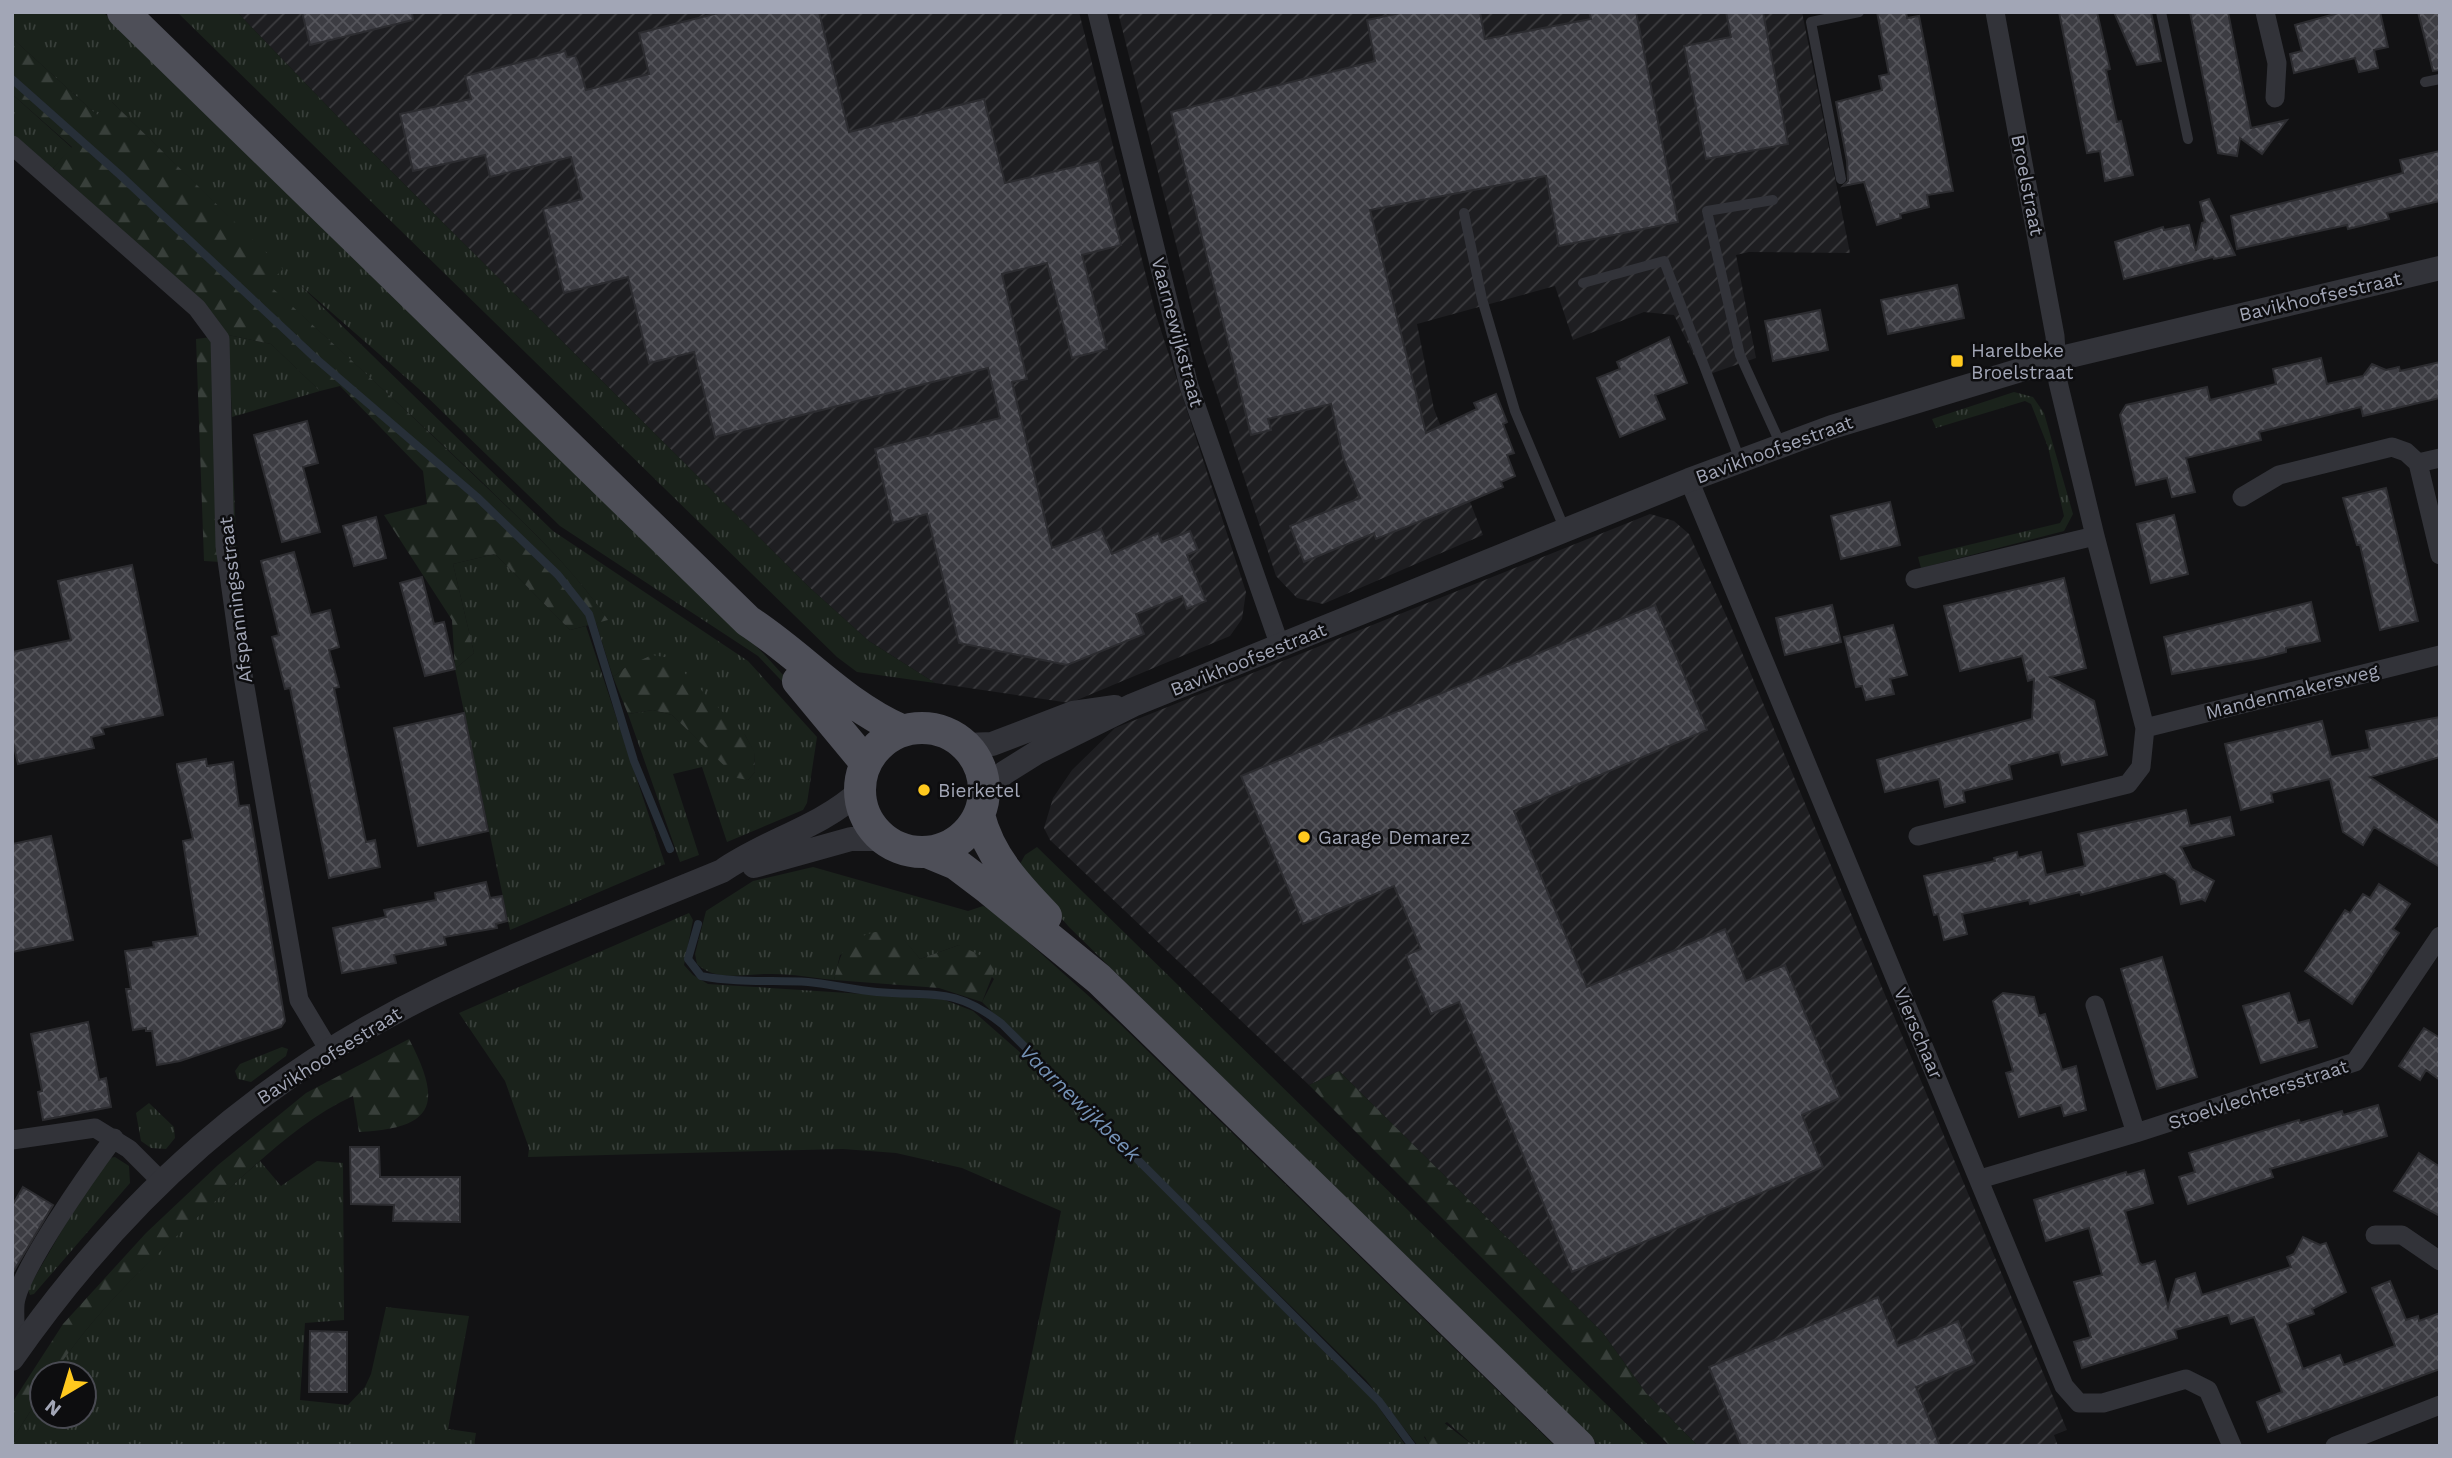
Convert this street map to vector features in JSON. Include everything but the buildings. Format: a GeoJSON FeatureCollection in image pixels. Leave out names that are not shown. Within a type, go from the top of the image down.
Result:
{"type":"FeatureCollection","features":[{"type":"Feature","properties":{"kind":"main road"},"geometry":{"type":"LineString","coordinates":[[123,12],[748,621],[766,646],[830,715],[863,777]]}},
{"type":"Feature","properties":{"kind":"main road"},"geometry":{"type":"LineString","coordinates":[[748,621],[778,640],[846,700],[872,718],[901,730]]}},
{"type":"Feature","properties":{"kind":"main road"},"geometry":{"type":"LineString","coordinates":[[982,804],[968,833],[945,848],[911,852],[884,839],[867,820],[860,805],[863,777],[886,738],[901,730],[916,727],[938,729],[965,746],[980,766],[985,838],[993,854],[1099,979]]}},
{"type":"Feature","properties":{"kind":"main road"},"geometry":{"type":"LineString","coordinates":[[927,852],[956,864],[1099,979],[1579,1446]]}},
{"type":"Feature","properties":{"kind":"street","name":"Vaarnewijkstraat"},"geometry":{"type":"LineString","coordinates":[[1097,12],[1189,386],[1280,646]]}},
{"type":"Feature","properties":{"kind":"street","name":"Broelstraat"},"geometry":{"type":"LineString","coordinates":[[1994,12],[2034,216],[2057,359]]}},
{"type":"Feature","properties":{"kind":"street"},"geometry":{"type":"LineString","coordinates":[[2265,12],[2277,63],[2275,98]]}},
{"type":"Feature","properties":{"kind":"street","name":"Afspanningsstraat"},"geometry":{"type":"LineString","coordinates":[[12,145],[197,309],[220,339],[225,546],[244,681],[299,1000],[329,1050]]}},
{"type":"Feature","properties":{"kind":"street","name":"Bavikhoofsestraat"},"geometry":{"type":"LineString","coordinates":[[982,804],[1004,773],[1036,753],[1133,705],[1689,480],[1781,446],[1845,423],[2057,359],[2440,268]]}},
{"type":"Feature","properties":{"kind":"street"},"geometry":{"type":"LineString","coordinates":[[1918,836],[2128,784],[2141,766],[2145,728],[2095,536],[2059,382],[2057,359]]}},
{"type":"Feature","properties":{"kind":"street"},"geometry":{"type":"LineString","coordinates":[[2242,497],[2278,475],[2392,447],[2406,452],[2418,463],[2440,555]]}},
{"type":"Feature","properties":{"kind":"street"},"geometry":{"type":"LineString","coordinates":[[2418,463],[2440,458]]}},
{"type":"Feature","properties":{"kind":"street","name":"Vierschaar"},"geometry":{"type":"LineString","coordinates":[[1689,480],[2064,1386],[2079,1403],[2102,1403],[2186,1379],[2208,1390],[2232,1446]]}},
{"type":"Feature","properties":{"kind":"street"},"geometry":{"type":"LineString","coordinates":[[1915,579],[2095,536]]}},
{"type":"Feature","properties":{"kind":"street","name":"Mandenmakersweg"},"geometry":{"type":"LineString","coordinates":[[2145,728],[2440,656]]}},
{"type":"Feature","properties":{"kind":"street","name":"Bavikhoofsestraat"},"geometry":{"type":"LineString","coordinates":[[965,746],[992,744],[1073,713],[1133,705]]}},
{"type":"Feature","properties":{"kind":"street","name":"Bavikhoofsestraat"},"geometry":{"type":"LineString","coordinates":[[15,1356],[58,1293],[161,1181],[250,1104],[329,1050],[440,990],[722,871],[738,860],[839,810],[863,777]]}},
{"type":"Feature","properties":{"kind":"street","name":"Bavikhoofsestraat"},"geometry":{"type":"LineString","coordinates":[[722,871],[745,869],[851,839],[884,839]]}},
{"type":"Feature","properties":{"kind":"street","name":"Stoelvlechtersstraat"},"geometry":{"type":"LineString","coordinates":[[1980,1178],[2136,1133],[2355,1062],[2440,936]]}},
{"type":"Feature","properties":{"kind":"street"},"geometry":{"type":"LineString","coordinates":[[2095,1005],[2136,1133]]}},
{"type":"Feature","properties":{"kind":"street"},"geometry":{"type":"LineString","coordinates":[[12,1140],[94,1128],[114,1138],[161,1181]]}},
{"type":"Feature","properties":{"kind":"street","name":"Bavikhoofsestraat"},"geometry":{"type":"LineString","coordinates":[[15,1356],[15,1302],[28,1273],[84,1179],[114,1138]]}},
{"type":"Feature","properties":{"kind":"street"},"geometry":{"type":"LineString","coordinates":[[2375,1236],[2402,1236],[2440,1261]]}},
{"type":"Feature","properties":{"kind":"street"},"geometry":{"type":"LineString","coordinates":[[2335,1446],[2440,1405]]}},
{"type":"Feature","properties":{"kind":"lane"},"geometry":{"type":"LineString","coordinates":[[1841,179],[1811,22],[1859,12]]}},
{"type":"Feature","properties":{"kind":"lane"},"geometry":{"type":"LineString","coordinates":[[2161,12],[2188,139]]}},
{"type":"Feature","properties":{"kind":"lane"},"geometry":{"type":"LineString","coordinates":[[2426,82],[2440,79]]}},
{"type":"Feature","properties":{"kind":"lane"},"geometry":{"type":"LineString","coordinates":[[1773,200],[1707,211],[1740,355],[1781,446]]}},
{"type":"Feature","properties":{"kind":"lane"},"geometry":{"type":"LineString","coordinates":[[1464,213],[1482,299],[1515,411],[1566,530]]}},
{"type":"Feature","properties":{"kind":"lane"},"geometry":{"type":"LineString","coordinates":[[1583,283],[1664,261],[1741,461]]}},
{"type":"Feature","properties":{"kind":"shaded area"},"geometry":{"type":"Polygon","coordinates":[[[237,12],[1079,12],[1156,315],[1246,592],[1242,619],[1230,636],[1070,703],[935,683],[869,641],[809,587],[362,142],[237,12]]]}},
{"type":"Feature","properties":{"kind":"shaded area"},"geometry":{"type":"Polygon","coordinates":[[[1118,12],[1802,12],[1850,253],[1749,252],[1736,255],[1756,358],[1704,376],[1674,315],[1644,312],[1573,340],[1555,286],[1417,324],[1434,409],[1483,535],[1323,604],[1297,598],[1276,576],[1202,348],[1118,12]]]}},
{"type":"Feature","properties":{"kind":"shaded area"},"geometry":{"type":"Polygon","coordinates":[[[1650,514],[1674,521],[1689,534],[1730,624],[2067,1430],[2054,1435],[2058,1446],[1698,1446],[1646,1393],[1603,1333],[1339,1071],[1309,1085],[1050,840],[1044,828],[1053,798],[1072,770],[1115,728],[1650,514]]]}},
{"type":"Feature","properties":{"kind":"green space"},"geometry":{"type":"Polygon","coordinates":[[[12,12],[103,12],[764,654],[823,719],[819,720],[758,656],[560,526],[419,389],[299,284],[553,531],[748,661],[817,737],[807,803],[803,810],[727,842],[702,767],[673,774],[699,855],[680,862],[628,714],[653,710],[672,715],[737,777],[748,780],[755,772],[754,752],[745,735],[626,667],[613,677],[596,623],[607,619],[564,565],[456,457],[267,284],[282,269],[112,102],[97,115],[12,38],[12,12]]]}},
{"type":"Feature","properties":{"kind":"green space"},"geometry":{"type":"Polygon","coordinates":[[[177,12],[237,12],[362,142],[809,587],[869,641],[935,683],[857,672],[837,657],[177,12]]]}},
{"type":"Feature","properties":{"kind":"green space"},"geometry":{"type":"Polygon","coordinates":[[[12,38],[97,115],[111,101],[283,269],[268,284],[532,532],[565,565],[608,620],[570,630],[495,554],[453,564],[474,653],[455,669],[452,620],[384,515],[427,504],[423,471],[340,386],[320,391],[271,344],[228,335],[237,563],[204,561],[196,339],[227,335],[201,302],[53,168],[72,147],[12,94],[12,38]]]}},
{"type":"Feature","properties":{"kind":"green space"},"geometry":{"type":"Polygon","coordinates":[[[12,94],[72,148],[53,168],[30,170],[12,154],[12,94]]]}},
{"type":"Feature","properties":{"kind":"green space"},"geometry":{"type":"Polygon","coordinates":[[[228,335],[271,344],[320,391],[232,417],[228,335]]]}},
{"type":"Feature","properties":{"kind":"green space"},"geometry":{"type":"Polygon","coordinates":[[[2014,392],[2033,397],[2044,413],[2073,514],[2064,531],[1921,568],[1918,557],[2060,523],[2064,516],[2048,447],[2031,404],[2025,401],[1936,428],[1932,419],[2014,392]]]}},
{"type":"Feature","properties":{"kind":"green space"},"geometry":{"type":"Polygon","coordinates":[[[495,554],[570,630],[586,626],[665,864],[510,930],[455,669],[474,653],[453,564],[495,554]]]}},
{"type":"Feature","properties":{"kind":"green space"},"geometry":{"type":"Polygon","coordinates":[[[652,655],[670,658],[745,735],[754,751],[755,772],[748,780],[737,778],[672,715],[653,710],[628,714],[613,677],[626,667],[652,655]]]}},
{"type":"Feature","properties":{"kind":"green space"},"geometry":{"type":"Polygon","coordinates":[[[1037,847],[1649,1446],[1599,1446],[1069,927],[1025,876],[1020,864],[1025,855],[1037,847]]]}},
{"type":"Feature","properties":{"kind":"green space"},"geometry":{"type":"Polygon","coordinates":[[[813,867],[968,911],[983,906],[992,910],[1119,1023],[1555,1446],[1474,1446],[1447,1422],[1424,1437],[1430,1446],[1418,1446],[1366,1380],[982,1002],[994,979],[959,945],[920,959],[898,933],[840,955],[834,980],[780,974],[723,975],[705,970],[697,964],[695,954],[706,911],[753,881],[813,867]]]}},
{"type":"Feature","properties":{"kind":"green space"},"geometry":{"type":"Polygon","coordinates":[[[689,913],[693,920],[684,965],[693,975],[708,984],[942,999],[973,1011],[1054,1082],[1288,1312],[1375,1402],[1406,1446],[1013,1446],[1061,1211],[962,1168],[896,1153],[843,1149],[528,1157],[529,1148],[505,1081],[459,1013],[689,913]]]}},
{"type":"Feature","properties":{"kind":"green space"},"geometry":{"type":"Polygon","coordinates":[[[875,932],[898,932],[920,959],[959,945],[986,958],[995,969],[982,1002],[939,988],[834,980],[842,954],[850,943],[875,932]]]}},
{"type":"Feature","properties":{"kind":"green space"},"geometry":{"type":"Polygon","coordinates":[[[409,1039],[420,1061],[428,1096],[425,1108],[417,1118],[404,1125],[384,1130],[359,1132],[353,1096],[317,1116],[284,1140],[154,1257],[90,1325],[64,1360],[40,1360],[63,1324],[146,1233],[218,1165],[306,1093],[409,1039]]]}},
{"type":"Feature","properties":{"kind":"green space"},"geometry":{"type":"Polygon","coordinates":[[[282,1047],[288,1049],[286,1056],[251,1082],[238,1079],[235,1071],[240,1064],[282,1047]]]}},
{"type":"Feature","properties":{"kind":"green space"},"geometry":{"type":"Polygon","coordinates":[[[1339,1071],[1603,1333],[1646,1393],[1698,1446],[1670,1446],[1309,1085],[1339,1071]]]}},
{"type":"Feature","properties":{"kind":"green space"},"geometry":{"type":"Polygon","coordinates":[[[149,1103],[174,1127],[175,1138],[166,1149],[151,1148],[141,1141],[136,1113],[149,1103]]]}},
{"type":"Feature","properties":{"kind":"green space"},"geometry":{"type":"Polygon","coordinates":[[[115,1157],[129,1166],[130,1183],[34,1294],[30,1295],[28,1289],[80,1199],[110,1158],[115,1157]]]}},
{"type":"Feature","properties":{"kind":"green space"},"geometry":{"type":"Polygon","coordinates":[[[260,1161],[281,1186],[317,1161],[343,1163],[344,1320],[305,1323],[300,1400],[348,1405],[365,1387],[371,1374],[386,1307],[469,1316],[448,1429],[476,1433],[474,1446],[12,1446],[12,1440],[28,1415],[28,1430],[98,1430],[98,1360],[64,1360],[123,1288],[260,1161]]]}},
{"type":"Feature","properties":{"kind":"green space"},"geometry":{"type":"Polygon","coordinates":[[[28,1378],[28,1415],[12,1440],[12,1403],[28,1378]]]}},
{"type":"Feature","properties":{"kind":"green space"},"geometry":{"type":"Polygon","coordinates":[[[1430,1412],[1474,1446],[1430,1446],[1424,1429],[1430,1412]]]}},
{"type":"Feature","properties":{"kind":"waterway"},"geometry":{"type":"LineString","coordinates":[[12,79],[120,175],[313,356],[477,497],[558,575],[589,614],[634,761],[670,849]]}},
{"type":"Feature","properties":{"kind":"waterway","name":"Vaarnewijkbeek"},"geometry":{"type":"LineString","coordinates":[[698,924],[688,959],[701,976],[808,982],[877,992],[956,998],[1002,1024],[1379,1401],[1412,1446]]}},
{"type":"Feature","properties":{"kind":"place","name":"Harelbeke Broelstraat"},"geometry":{"type":"Point","coordinates":[1957,361]}},
{"type":"Feature","properties":{"kind":"place","name":"Bierketel"},"geometry":{"type":"Point","coordinates":[924,790]}},
{"type":"Feature","properties":{"kind":"place","name":"Garage Demarez"},"geometry":{"type":"Point","coordinates":[1304,837]}}]}
